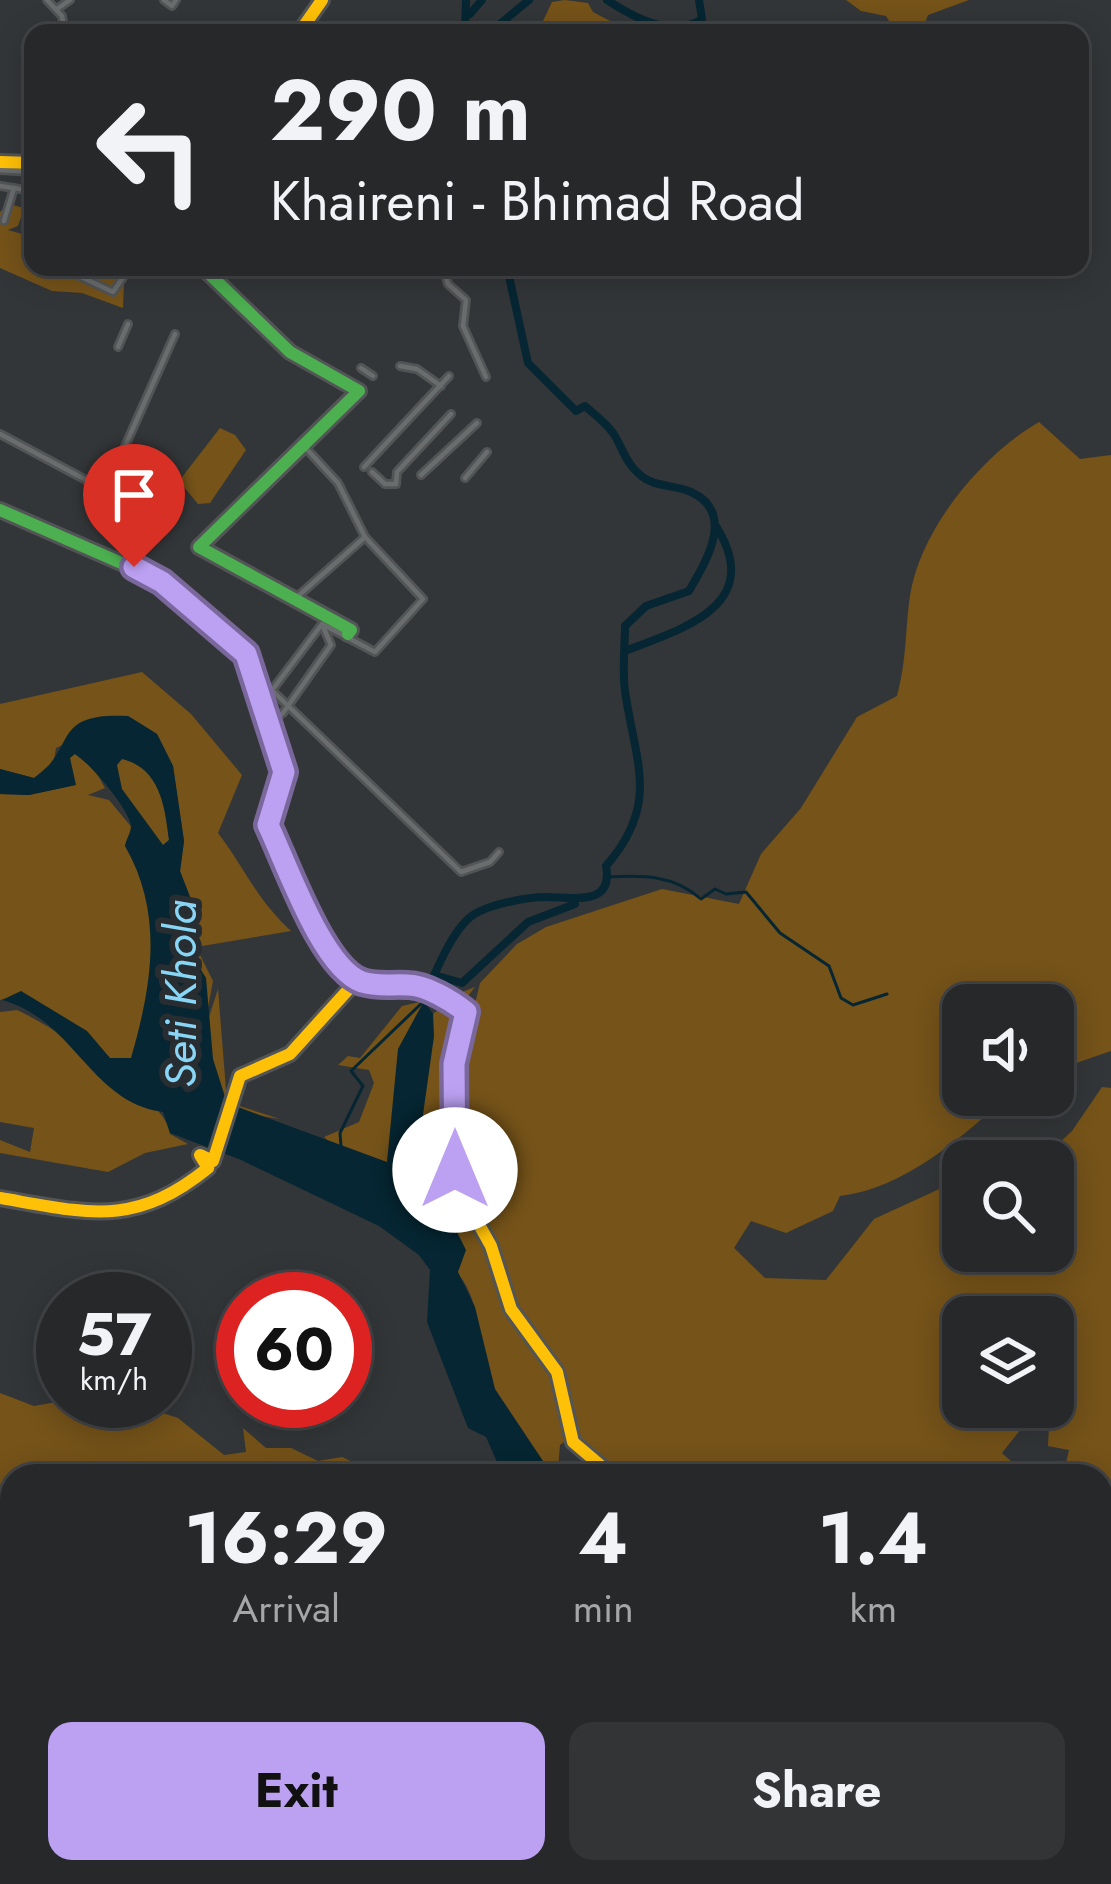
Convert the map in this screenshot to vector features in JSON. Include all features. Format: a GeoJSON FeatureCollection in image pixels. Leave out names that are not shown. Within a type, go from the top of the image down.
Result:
{"type":"FeatureCollection","features":[{"type":"Feature","properties":{"kind":"main road"},"geometry":{"type":"LineString","coordinates":[[211,276],[290,352],[359,391],[199,547],[322,610],[351,630],[348,634]]}},
{"type":"Feature","properties":{"kind":"main road"},"geometry":{"type":"LineString","coordinates":[[0,511],[158,579],[241,648],[284,772],[268,825],[317,929],[357,980],[417,986],[462,1008],[467,1020],[454,1069],[458,1187],[491,1246],[511,1309],[557,1372],[573,1442],[599,1464]]}},
{"type":"Feature","properties":{"kind":"main road"},"geometry":{"type":"LineString","coordinates":[[0,1198],[126,1215],[174,1197],[208,1168],[200,1155],[212,1162],[236,1083],[243,1074],[290,1054],[357,980]]}},
{"type":"Feature","properties":{"kind":"street"},"geometry":{"type":"LineString","coordinates":[[47,0],[57,9],[62,24]]}},
{"type":"Feature","properties":{"kind":"street"},"geometry":{"type":"LineString","coordinates":[[57,9],[70,0]]}},
{"type":"Feature","properties":{"kind":"street"},"geometry":{"type":"LineString","coordinates":[[164,0],[172,6],[176,0]]}},
{"type":"Feature","properties":{"kind":"street"},"geometry":{"type":"LineString","coordinates":[[0,186],[24,190]]}},
{"type":"Feature","properties":{"kind":"street"},"geometry":{"type":"LineString","coordinates":[[4,221],[14,188]]}},
{"type":"Feature","properties":{"kind":"street"},"geometry":{"type":"LineString","coordinates":[[80,276],[116,294],[125,276]]}},
{"type":"Feature","properties":{"kind":"street"},"geometry":{"type":"LineString","coordinates":[[446,276],[466,300],[463,326],[473,338],[486,377]]}},
{"type":"Feature","properties":{"kind":"street"},"geometry":{"type":"LineString","coordinates":[[118,347],[128,325]]}},
{"type":"Feature","properties":{"kind":"street"},"geometry":{"type":"LineString","coordinates":[[105,491],[175,334]]}},
{"type":"Feature","properties":{"kind":"street"},"geometry":{"type":"LineString","coordinates":[[314,367],[331,362]]}},
{"type":"Feature","properties":{"kind":"street"},"geometry":{"type":"LineString","coordinates":[[400,366],[417,369],[441,386]]}},
{"type":"Feature","properties":{"kind":"street"},"geometry":{"type":"LineString","coordinates":[[361,368],[373,376]]}},
{"type":"Feature","properties":{"kind":"street"},"geometry":{"type":"LineString","coordinates":[[364,467],[449,376]]}},
{"type":"Feature","properties":{"kind":"street"},"geometry":{"type":"LineString","coordinates":[[372,472],[385,484],[396,484],[397,472],[451,414]]}},
{"type":"Feature","properties":{"kind":"street"},"geometry":{"type":"LineString","coordinates":[[421,475],[477,423]]}},
{"type":"Feature","properties":{"kind":"street"},"geometry":{"type":"LineString","coordinates":[[0,434],[158,518]]}},
{"type":"Feature","properties":{"kind":"street"},"geometry":{"type":"LineString","coordinates":[[303,445],[338,483],[365,537],[423,599],[375,652],[322,624]]}},
{"type":"Feature","properties":{"kind":"street"},"geometry":{"type":"LineString","coordinates":[[465,478],[488,452]]}},
{"type":"Feature","properties":{"kind":"street"},"geometry":{"type":"LineString","coordinates":[[296,599],[365,537]]}},
{"type":"Feature","properties":{"kind":"street"},"geometry":{"type":"LineString","coordinates":[[274,689],[322,624]]}},
{"type":"Feature","properties":{"kind":"street"},"geometry":{"type":"LineString","coordinates":[[269,723],[289,705],[331,645],[322,624]]}},
{"type":"Feature","properties":{"kind":"street"},"geometry":{"type":"LineString","coordinates":[[253,674],[274,689],[461,872],[490,862],[500,852]]}},
{"type":"Feature","properties":{"kind":"shaded area"},"geometry":{"type":"Polygon","coordinates":[[[846,0],[969,0],[928,15],[924,24],[891,24],[886,16],[861,11],[846,0]]]}},
{"type":"Feature","properties":{"kind":"shaded area"},"geometry":{"type":"Polygon","coordinates":[[[552,2],[588,3],[593,12],[616,24],[544,24],[552,2]]]}},
{"type":"Feature","properties":{"kind":"shaded area"},"geometry":{"type":"Polygon","coordinates":[[[9,204],[24,208],[18,226],[8,230],[24,234],[24,276],[131,276],[124,283],[123,308],[82,293],[52,291],[0,268],[0,212],[9,204]]]}},
{"type":"Feature","properties":{"kind":"shaded area"},"geometry":{"type":"Polygon","coordinates":[[[1039,422],[1080,459],[1111,455],[1111,1051],[1074,1064],[1074,984],[942,984],[942,1116],[985,1116],[957,1140],[942,1140],[942,1151],[909,1172],[840,1196],[833,1211],[786,1233],[751,1221],[734,1248],[765,1278],[826,1280],[874,1219],[942,1188],[942,1272],[1074,1272],[1074,1140],[1062,1140],[1102,1087],[1111,1088],[1111,1464],[1066,1464],[1069,1450],[1048,1446],[1049,1428],[1074,1428],[1074,1296],[942,1296],[942,1428],[1035,1428],[1021,1429],[1002,1453],[1011,1464],[601,1464],[573,1436],[560,1445],[558,1464],[543,1464],[496,1392],[468,1289],[449,1265],[418,1123],[433,1014],[457,994],[475,987],[459,1008],[459,1022],[470,1025],[480,983],[517,944],[546,927],[662,889],[739,904],[761,854],[801,808],[857,717],[897,696],[916,571],[940,520],[976,474],[1039,422]]]}},
{"type":"Feature","properties":{"kind":"shaded area"},"geometry":{"type":"Polygon","coordinates":[[[220,428],[235,435],[246,450],[210,503],[198,504],[179,481],[220,428]]]}},
{"type":"Feature","properties":{"kind":"shaded area"},"geometry":{"type":"Polygon","coordinates":[[[142,672],[191,714],[242,775],[218,833],[259,895],[291,931],[196,947],[213,981],[207,1013],[189,924],[192,902],[180,872],[184,841],[173,766],[157,734],[128,716],[56,748],[54,761],[34,778],[0,769],[0,704],[142,672]]]}},
{"type":"Feature","properties":{"kind":"shaded area"},"geometry":{"type":"Polygon","coordinates":[[[145,746],[165,808],[169,840],[163,846],[98,759],[145,746]]]}},
{"type":"Feature","properties":{"kind":"shaded area"},"geometry":{"type":"Polygon","coordinates":[[[75,754],[95,770],[105,788],[88,795],[109,800],[148,847],[156,944],[138,1084],[68,1025],[16,996],[0,1000],[0,794],[29,795],[75,785],[69,758],[75,754]]]}},
{"type":"Feature","properties":{"kind":"shaded area"},"geometry":{"type":"Polygon","coordinates":[[[218,989],[227,1102],[280,1119],[232,1111],[190,1076],[218,989]]]}},
{"type":"Feature","properties":{"kind":"shaded area"},"geometry":{"type":"Polygon","coordinates":[[[424,1001],[395,1168],[332,1144],[324,1137],[359,1122],[374,1083],[369,1070],[338,1065],[348,1056],[360,1058],[402,1006],[424,1001]]]}},
{"type":"Feature","properties":{"kind":"shaded area"},"geometry":{"type":"Polygon","coordinates":[[[17,1010],[79,1046],[129,1083],[164,1119],[170,1134],[188,1144],[145,1153],[108,1172],[0,1153],[0,1140],[30,1152],[34,1128],[0,1122],[0,1012],[17,1010]]]}},
{"type":"Feature","properties":{"kind":"shaded area"},"geometry":{"type":"Polygon","coordinates":[[[0,1393],[36,1406],[36,1428],[190,1428],[224,1455],[246,1452],[243,1428],[266,1448],[291,1448],[318,1461],[342,1457],[357,1464],[0,1464],[0,1393]]]}},
{"type":"Feature","properties":{"kind":"water","name":"Seti Khola"},"geometry":{"type":"Polygon","coordinates":[[[128,716],[157,734],[173,766],[184,841],[180,871],[192,902],[189,924],[195,960],[206,978],[213,1059],[227,1103],[387,1162],[398,1049],[424,1001],[433,1014],[421,1129],[439,1163],[443,1204],[466,1250],[458,1272],[475,1307],[495,1389],[545,1464],[498,1464],[486,1437],[468,1428],[427,1322],[430,1270],[419,1255],[379,1226],[239,1159],[170,1133],[163,1112],[117,1093],[48,1025],[2,1000],[21,991],[87,1031],[110,1058],[131,1058],[149,977],[150,924],[125,846],[129,819],[108,787],[75,754],[70,758],[76,785],[29,795],[0,794],[0,769],[34,778],[56,756],[75,726],[86,720],[128,716]],[[122,759],[117,765],[122,789],[163,845],[169,840],[162,802],[145,771],[122,759]]]}},
{"type":"Feature","properties":{"kind":"waterway"},"geometry":{"type":"LineString","coordinates":[[465,24],[466,0]]}},
{"type":"Feature","properties":{"kind":"waterway"},"geometry":{"type":"LineString","coordinates":[[470,14],[482,0]]}},
{"type":"Feature","properties":{"kind":"waterway"},"geometry":{"type":"LineString","coordinates":[[500,24],[529,0]]}},
{"type":"Feature","properties":{"kind":"waterway"},"geometry":{"type":"LineString","coordinates":[[607,0],[658,24]]}},
{"type":"Feature","properties":{"kind":"waterway"},"geometry":{"type":"LineString","coordinates":[[692,24],[702,19],[699,0]]}},
{"type":"Feature","properties":{"kind":"waterway"},"geometry":{"type":"LineString","coordinates":[[426,994],[449,945],[474,915],[528,898],[589,897],[604,888],[606,866],[634,822],[639,802],[638,761],[624,683],[625,626],[646,606],[689,591],[709,553],[715,525],[705,501],[644,478],[603,422],[585,406],[576,411],[528,363],[509,276]]}},
{"type":"Feature","properties":{"kind":"waterway"},"geometry":{"type":"LineString","coordinates":[[625,651],[693,622],[725,594],[731,576],[729,553],[716,526]]}},
{"type":"Feature","properties":{"kind":"waterway"},"geometry":{"type":"LineString","coordinates":[[608,877],[658,878],[701,899],[715,889],[726,894],[746,892],[780,933],[829,966],[841,998],[853,1005],[887,994]]}},
{"type":"Feature","properties":{"kind":"waterway"},"geometry":{"type":"LineString","coordinates":[[434,975],[462,983],[528,922],[575,904]]}},
{"type":"Feature","properties":{"kind":"waterway"},"geometry":{"type":"LineString","coordinates":[[341,1146],[340,1133],[363,1086],[351,1071],[424,1001]]}},
{"type":"Feature","properties":{"kind":"traffic: fast"},"geometry":{"type":"LineString","coordinates":[[211,276],[290,352],[359,391],[199,547],[351,630],[348,634]]}},
{"type":"Feature","properties":{"kind":"traffic: fast"},"geometry":{"type":"LineString","coordinates":[[0,510],[158,579],[241,648],[284,772],[268,825],[307,917],[335,961],[352,976],[371,985],[433,996],[467,1014],[455,1081]]}},
{"type":"Feature","properties":{"kind":"traffic: slow"},"geometry":{"type":"LineString","coordinates":[[305,24],[322,0]]}},
{"type":"Feature","properties":{"kind":"traffic: slow"},"geometry":{"type":"LineString","coordinates":[[0,162],[24,163]]}},
{"type":"Feature","properties":{"kind":"traffic: slow"},"geometry":{"type":"LineString","coordinates":[[0,1198],[109,1211],[133,1208],[181,1187],[208,1168],[200,1155],[213,1161],[240,1076],[290,1054],[357,980]]}},
{"type":"Feature","properties":{"kind":"traffic: slow"},"geometry":{"type":"LineString","coordinates":[[455,1081],[458,1187],[491,1246],[511,1309],[557,1372],[573,1442],[599,1464]]}},
{"type":"Feature","properties":{"kind":"route"},"geometry":{"type":"LineString","coordinates":[[134,567],[162,582],[246,654],[284,772],[280,792],[268,811],[268,825],[309,915],[341,967],[357,980],[377,986],[417,986],[466,1012],[454,1064],[455,1170]]}}]}
